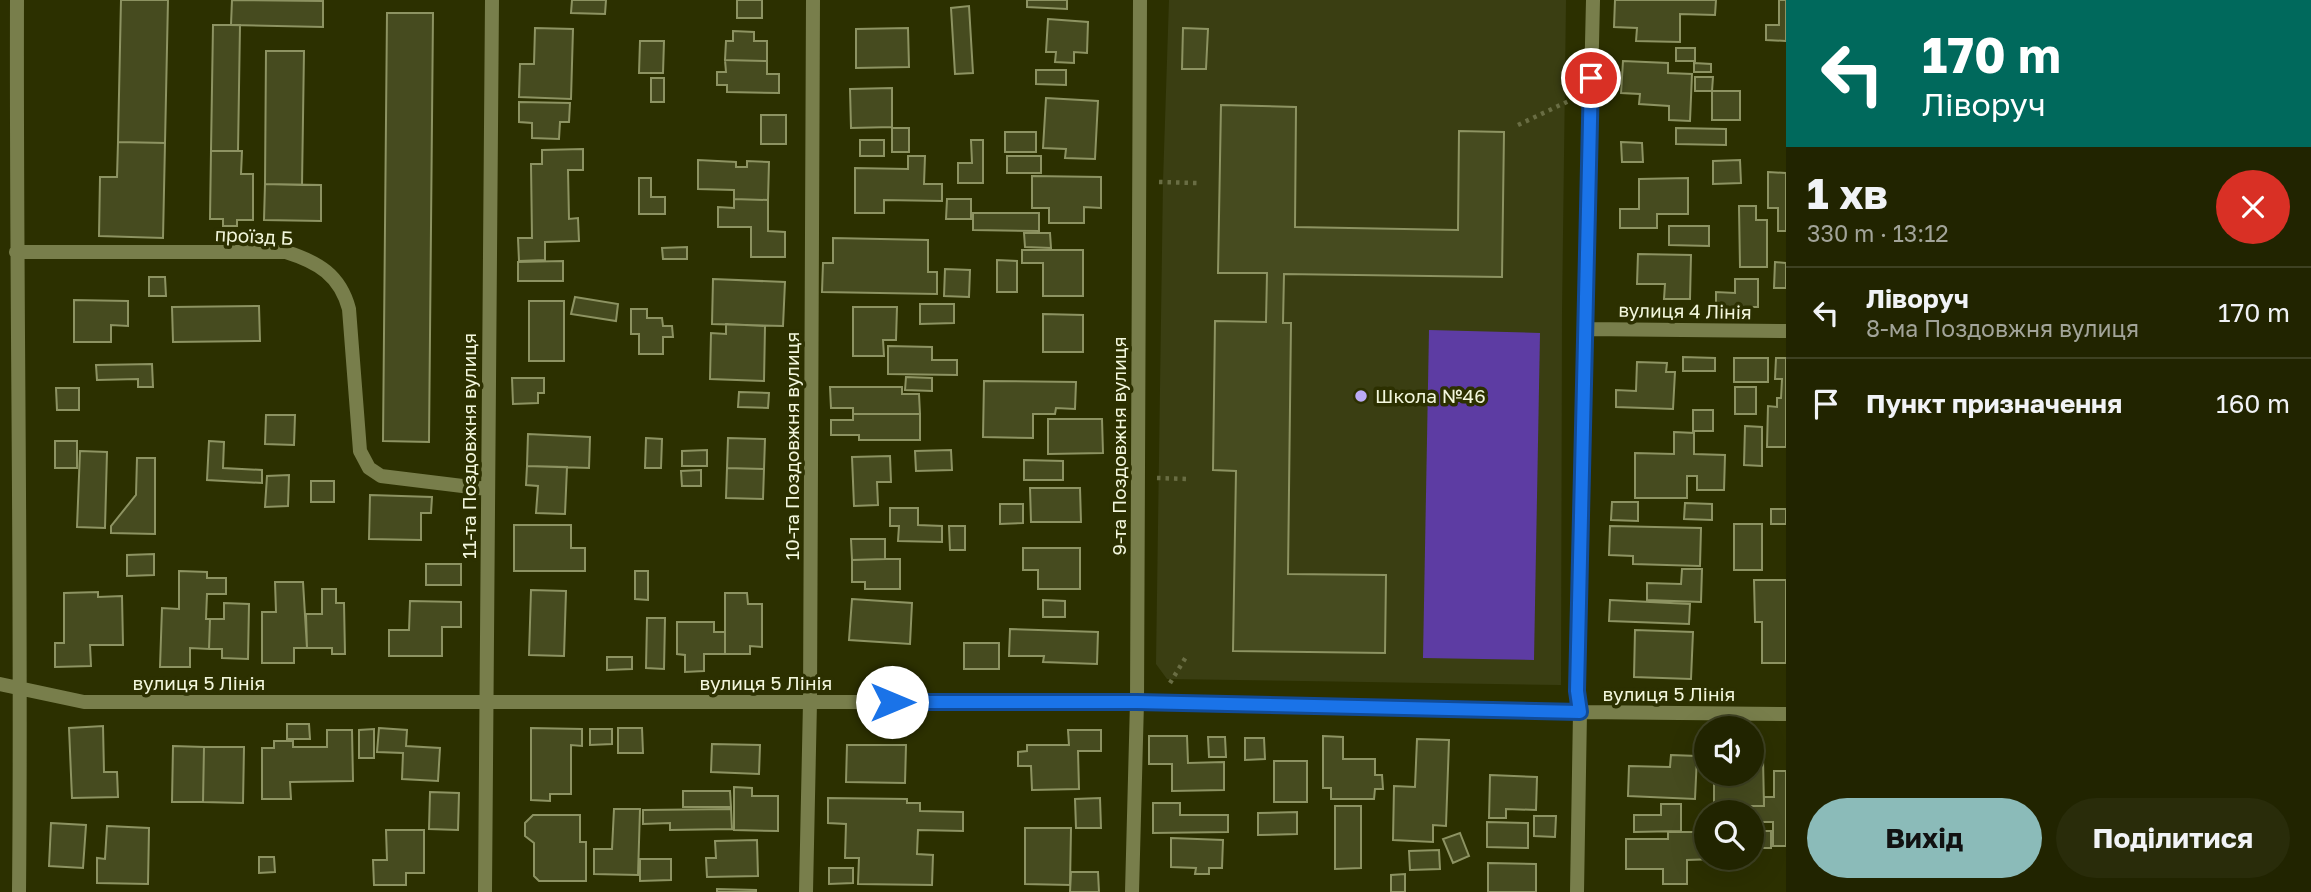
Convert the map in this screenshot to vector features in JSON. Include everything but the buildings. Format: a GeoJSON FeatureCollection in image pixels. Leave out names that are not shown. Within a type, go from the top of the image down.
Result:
{"type":"FeatureCollection","features":[{"type":"Feature","properties":{"kind":"street"},"geometry":{"type":"LineString","coordinates":[[17,0],[16,252],[21,690],[19,892]]}},
{"type":"Feature","properties":{"kind":"street","name":"11-та Поздовжня вулиця"},"geometry":{"type":"LineString","coordinates":[[485,892],[492,0]]}},
{"type":"Feature","properties":{"kind":"street","name":"10-та Поздовжня вулиця"},"geometry":{"type":"LineString","coordinates":[[806,892],[810,702],[813,0]]}},
{"type":"Feature","properties":{"kind":"street","name":"9-та Поздовжня вулиця"},"geometry":{"type":"LineString","coordinates":[[1132,892],[1137,702],[1140,0]]}},
{"type":"Feature","properties":{"kind":"street"},"geometry":{"type":"LineString","coordinates":[[1577,892],[1580,712],[1577,691],[1593,0]]}},
{"type":"Feature","properties":{"kind":"street","name":"проїзд Б"},"geometry":{"type":"LineString","coordinates":[[16,252],[286,252],[312,260],[344,290],[349,309],[360,451],[369,468],[382,476],[487,489]]}},
{"type":"Feature","properties":{"kind":"street","name":"вулиця 4 Лінія"},"geometry":{"type":"LineString","coordinates":[[1584,329],[1786,331]]}},
{"type":"Feature","properties":{"kind":"street","name":"вулиця 5 Лінія"},"geometry":{"type":"LineString","coordinates":[[0,684],[84,702],[1137,702],[1786,714]]}},
{"type":"Feature","properties":{"kind":"path"},"geometry":{"type":"LineString","coordinates":[[1518,125],[1573,99]]}},
{"type":"Feature","properties":{"kind":"path"},"geometry":{"type":"LineString","coordinates":[[1154,182],[1197,183]]}},
{"type":"Feature","properties":{"kind":"path"},"geometry":{"type":"LineString","coordinates":[[1152,478],[1188,479]]}},
{"type":"Feature","properties":{"kind":"path"},"geometry":{"type":"LineString","coordinates":[[1170,684],[1186,657]]}},
{"type":"Feature","properties":{"kind":"path"},"geometry":{"type":"LineString","coordinates":[[1162,684],[1183,684]]}},
{"type":"Feature","properties":{"kind":"shaded area","name":"Школа №46"},"geometry":{"type":"Polygon","coordinates":[[[1169,0],[1566,0],[1561,685],[1167,679],[1156,664],[1163,182],[1169,0]]]}},
{"type":"Feature","properties":{"kind":"shaded area"},"geometry":{"type":"Polygon","coordinates":[[[1429,330],[1540,333],[1534,660],[1423,658],[1429,330]]]}},
{"type":"Feature","properties":{"kind":"place","name":"Школа №46"},"geometry":{"type":"Point","coordinates":[1361,396]}},
{"type":"Feature","properties":{"kind":"route"},"geometry":{"type":"LineString","coordinates":[[892,702],[1137,702],[1580,712],[1577,691],[1591,78]]}}]}
